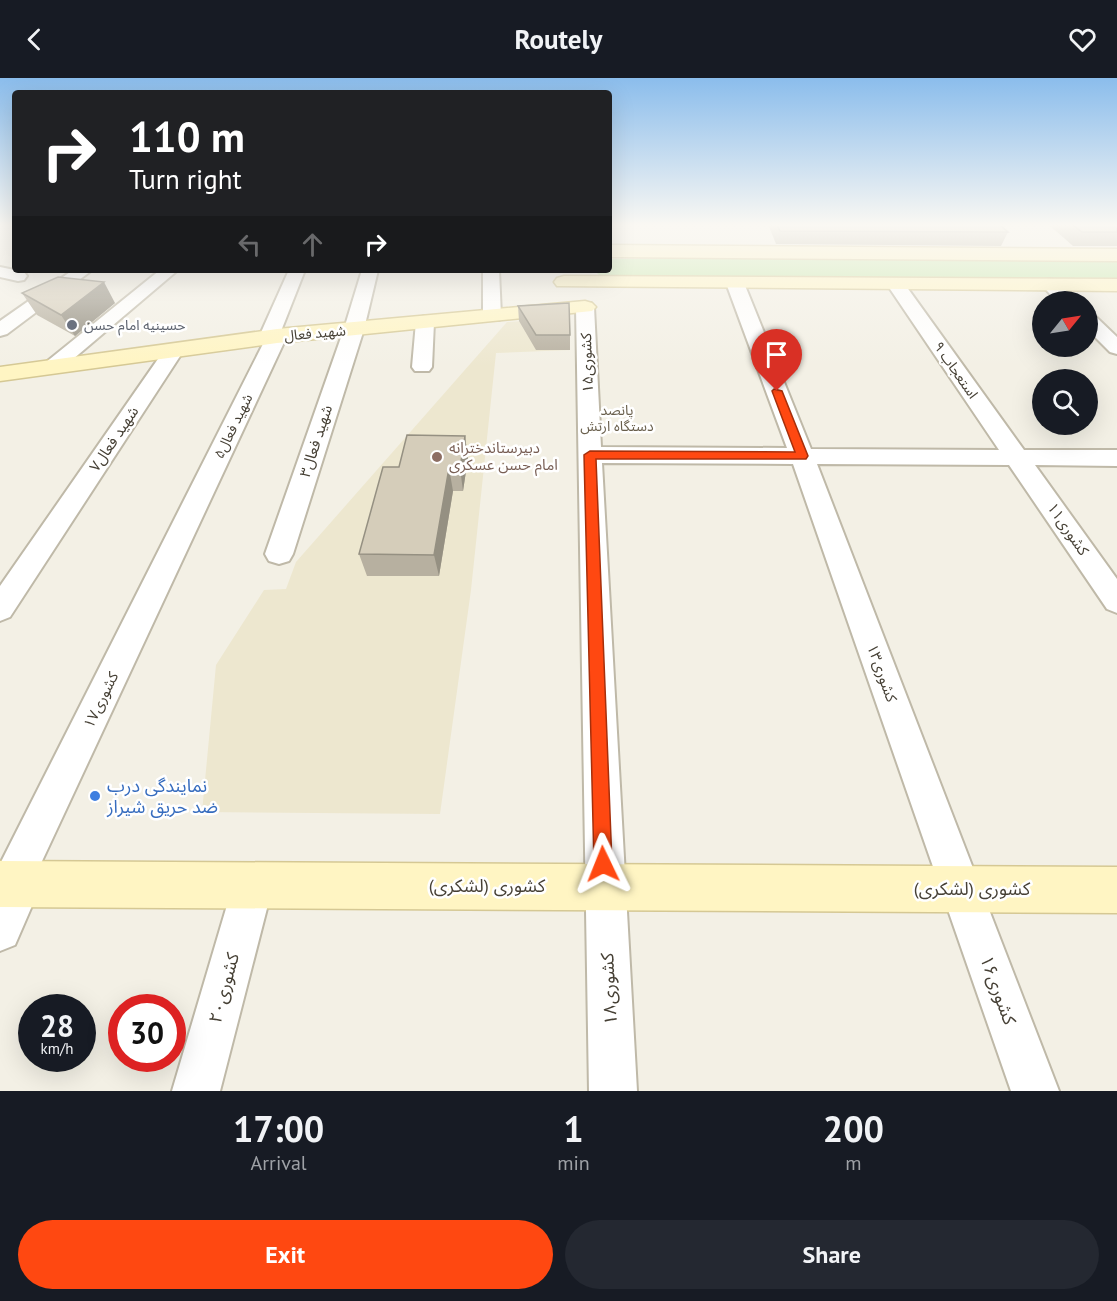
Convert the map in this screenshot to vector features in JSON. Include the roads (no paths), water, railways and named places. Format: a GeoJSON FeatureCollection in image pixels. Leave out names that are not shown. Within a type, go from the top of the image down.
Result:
{"type":"FeatureCollection","features":[{"type":"Feature","properties":{"kind":"street"},"geometry":{"type":"LineString","coordinates":[[0,272],[18,276]]}},
{"type":"Feature","properties":{"kind":"street"},"geometry":{"type":"LineString","coordinates":[[0,330],[80,273]]}},
{"type":"Feature","properties":{"kind":"street"},"geometry":{"type":"LineString","coordinates":[[52,367],[166,273]]}},
{"type":"Feature","properties":{"kind":"street","name":"شهید فعال۵"},"geometry":{"type":"LineString","coordinates":[[190,515],[273,337],[296,273]]}},
{"type":"Feature","properties":{"kind":"street","name":"شهید فعال۳"},"geometry":{"type":"LineString","coordinates":[[279,554],[354,329],[369,273]]}},
{"type":"Feature","properties":{"kind":"street"},"geometry":{"type":"LineString","coordinates":[[491,273],[492,316]]}},
{"type":"Feature","properties":{"kind":"street"},"geometry":{"type":"LineString","coordinates":[[560,276],[587,286]]}},
{"type":"Feature","properties":{"kind":"street","name":"شهید فعال"},"geometry":{"type":"LineString","coordinates":[[0,374],[273,337],[492,316],[587,286],[735,283],[1117,285]]}},
{"type":"Feature","properties":{"kind":"street","name":"۱۳کشوری"},"geometry":{"type":"LineString","coordinates":[[735,283],[802,456],[962,889]]}},
{"type":"Feature","properties":{"kind":"street","name":"استعجاب ۹"},"geometry":{"type":"LineString","coordinates":[[895,284],[1018,458]]}},
{"type":"Feature","properties":{"kind":"street"},"geometry":{"type":"LineString","coordinates":[[1050,284],[1057,291]]}},
{"type":"Feature","properties":{"kind":"street","name":"کشوری۱۵"},"geometry":{"type":"LineString","coordinates":[[587,286],[604,887]]}},
{"type":"Feature","properties":{"kind":"street"},"geometry":{"type":"LineString","coordinates":[[422,367],[425,322]]}},
{"type":"Feature","properties":{"kind":"street"},"geometry":{"type":"LineString","coordinates":[[1098,330],[1117,348]]}},
{"type":"Feature","properties":{"kind":"street","name":"شهید فعال۷"},"geometry":{"type":"LineString","coordinates":[[0,609],[174,350]]}},
{"type":"Feature","properties":{"kind":"street"},"geometry":{"type":"LineString","coordinates":[[590,455],[1117,458]]}},
{"type":"Feature","properties":{"kind":"street","name":"۱۱کشوری"},"geometry":{"type":"LineString","coordinates":[[1018,458],[1117,601]]}},
{"type":"Feature","properties":{"kind":"street","name":"۱۷کشوری"},"geometry":{"type":"LineString","coordinates":[[0,930],[11,885],[190,515]]}},
{"type":"Feature","properties":{"kind":"street","name":"کشوری (لشکری)"},"geometry":{"type":"LineString","coordinates":[[11,885],[1117,890]]}},
{"type":"Feature","properties":{"kind":"street","name":"کشوری۲۰"},"geometry":{"type":"LineString","coordinates":[[196,1091],[253,885]]}},
{"type":"Feature","properties":{"kind":"street","name":"کشوری۱۸"},"geometry":{"type":"LineString","coordinates":[[604,887],[613,1091]]}},
{"type":"Feature","properties":{"kind":"street","name":"کشوری۱۶"},"geometry":{"type":"LineString","coordinates":[[962,889],[1035,1091]]}},
{"type":"Feature","properties":{"kind":"place","name":"حسینیه امام حسن"},"geometry":{"type":"Point","coordinates":[72,325]}},
{"type":"Feature","properties":{"kind":"place","name":"دبیرستاندخترانه امام حسن عسکری"},"geometry":{"type":"Point","coordinates":[437,457]}},
{"type":"Feature","properties":{"kind":"place","name":"نمایندگی درب ضد حریق شیراز"},"geometry":{"type":"Point","coordinates":[95,796]}},
{"type":"Feature","properties":{"kind":"district","name":"پانصد دستگاه ارتش"},"geometry":{"type":"Point","coordinates":[617,418]}}]}
